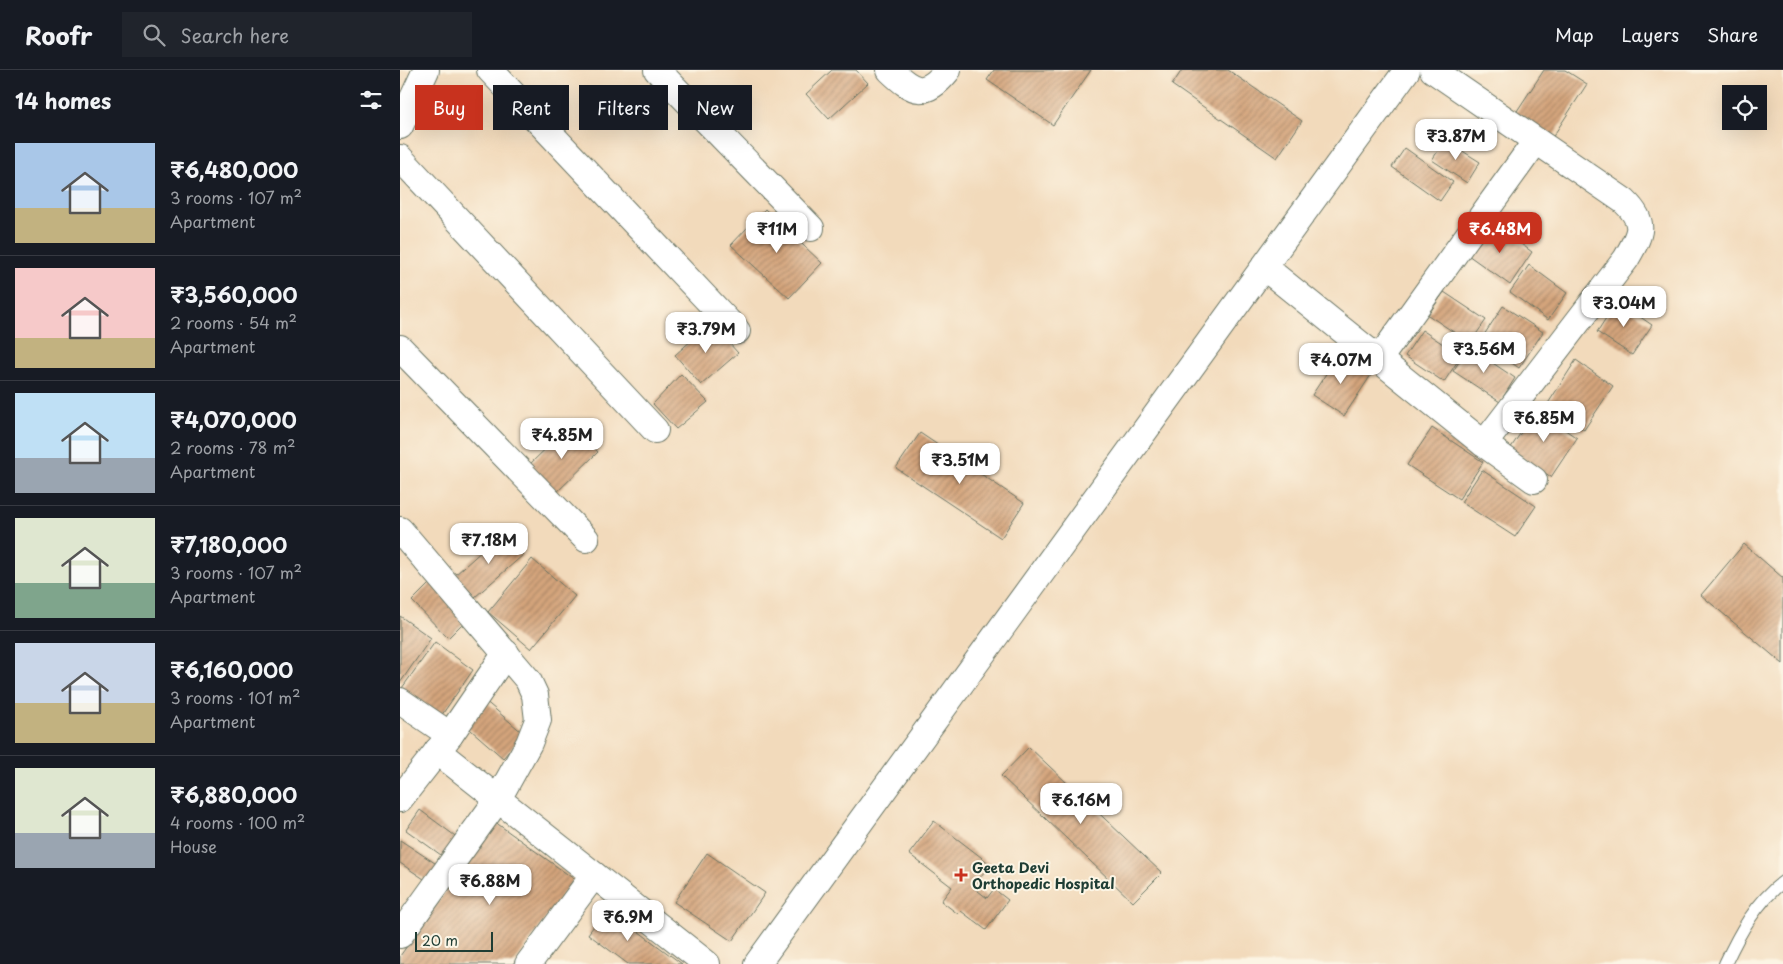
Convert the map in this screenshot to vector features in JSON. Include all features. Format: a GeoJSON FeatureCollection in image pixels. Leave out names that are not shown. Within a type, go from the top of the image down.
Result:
{"type":"FeatureCollection","features":[{"type":"Feature","properties":{"kind":"street"},"geometry":{"type":"LineString","coordinates":[[400,126],[426,70]]}},
{"type":"Feature","properties":{"kind":"street"},"geometry":{"type":"LineString","coordinates":[[490,70],[737,331]]}},
{"type":"Feature","properties":{"kind":"street"},"geometry":{"type":"LineString","coordinates":[[657,70],[811,228]]}},
{"type":"Feature","properties":{"kind":"street"},"geometry":{"type":"LineString","coordinates":[[890,70],[910,88],[921,90],[933,86],[948,70]]}},
{"type":"Feature","properties":{"kind":"street"},"geometry":{"type":"LineString","coordinates":[[1433,70],[1624,201],[1635,211],[1640,221],[1639,236],[1626,259],[1484,444]]}},
{"type":"Feature","properties":{"kind":"street"},"geometry":{"type":"LineString","coordinates":[[757,964],[1264,267],[1398,73]]}},
{"type":"Feature","properties":{"kind":"street"},"geometry":{"type":"LineString","coordinates":[[1379,359],[1536,141]]}},
{"type":"Feature","properties":{"kind":"street"},"geometry":{"type":"LineString","coordinates":[[400,158],[655,430]]}},
{"type":"Feature","properties":{"kind":"street"},"geometry":{"type":"LineString","coordinates":[[1264,267],[1484,444],[1534,480]]}},
{"type":"Feature","properties":{"kind":"street"},"geometry":{"type":"LineString","coordinates":[[400,348],[586,539]]}},
{"type":"Feature","properties":{"kind":"street"},"geometry":{"type":"LineString","coordinates":[[400,935],[498,799],[538,720],[535,695],[528,680],[506,653],[403,542]]}},
{"type":"Feature","properties":{"kind":"street"},"geometry":{"type":"LineString","coordinates":[[400,800],[444,743],[506,653]]}},
{"type":"Feature","properties":{"kind":"street"},"geometry":{"type":"LineString","coordinates":[[400,701],[498,799],[707,964]]}},
{"type":"Feature","properties":{"kind":"street"},"geometry":{"type":"LineString","coordinates":[[528,964],[594,875]]}},
{"type":"Feature","properties":{"kind":"lane"},"geometry":{"type":"LineString","coordinates":[[1724,964],[1741,931],[1771,891],[1783,882]]}},
{"type":"Feature","properties":{"kind":"building"},"geometry":{"type":"Polygon","coordinates":[[[832,70],[856,70],[868,83],[829,119],[806,94],[832,70]]]}},
{"type":"Feature","properties":{"kind":"building"},"geometry":{"type":"Polygon","coordinates":[[[994,70],[1091,70],[1053,125],[987,80],[994,70]]]}},
{"type":"Feature","properties":{"kind":"building"},"geometry":{"type":"Polygon","coordinates":[[[1182,70],[1228,70],[1302,121],[1277,158],[1172,85],[1182,70]]]}},
{"type":"Feature","properties":{"kind":"building"},"geometry":{"type":"Polygon","coordinates":[[[1544,70],[1565,70],[1587,84],[1552,138],[1515,114],[1544,70]]]}},
{"type":"Feature","properties":{"kind":"building"},"geometry":{"type":"Polygon","coordinates":[[[1445,140],[1480,162],[1467,183],[1432,160],[1445,140]]]}},
{"type":"Feature","properties":{"kind":"building"},"geometry":{"type":"Polygon","coordinates":[[[1405,148],[1453,182],[1440,201],[1392,167],[1405,148]]]}},
{"type":"Feature","properties":{"kind":"building"},"geometry":{"type":"Polygon","coordinates":[[[765,209],[822,263],[789,298],[731,245],[765,209]]]}},
{"type":"Feature","properties":{"kind":"building"},"geometry":{"type":"Polygon","coordinates":[[[1491,222],[1532,252],[1510,285],[1468,255],[1491,222]]]}},
{"type":"Feature","properties":{"kind":"building"},"geometry":{"type":"Polygon","coordinates":[[[1529,265],[1567,293],[1548,320],[1510,292],[1529,265]]]}},
{"type":"Feature","properties":{"kind":"building"},"geometry":{"type":"Polygon","coordinates":[[[1444,292],[1486,320],[1470,343],[1428,315],[1444,292]]]}},
{"type":"Feature","properties":{"kind":"building"},"geometry":{"type":"Polygon","coordinates":[[[1617,301],[1652,325],[1632,355],[1597,332],[1617,301]]]}},
{"type":"Feature","properties":{"kind":"building"},"geometry":{"type":"Polygon","coordinates":[[[1503,306],[1543,332],[1519,368],[1480,341],[1503,306]]]}},
{"type":"Feature","properties":{"kind":"building"},"geometry":{"type":"Polygon","coordinates":[[[711,323],[738,353],[701,385],[675,355],[711,323]]]}},
{"type":"Feature","properties":{"kind":"building"},"geometry":{"type":"Polygon","coordinates":[[[1422,330],[1461,356],[1444,382],[1405,356],[1422,330]]]}},
{"type":"Feature","properties":{"kind":"building"},"geometry":{"type":"Polygon","coordinates":[[[1469,347],[1515,378],[1500,402],[1453,371],[1469,347]]]}},
{"type":"Feature","properties":{"kind":"building"},"geometry":{"type":"Polygon","coordinates":[[[1339,354],[1371,375],[1344,416],[1312,395],[1339,354]]]}},
{"type":"Feature","properties":{"kind":"building"},"geometry":{"type":"Polygon","coordinates":[[[1576,360],[1613,386],[1584,430],[1547,405],[1576,360]]]}},
{"type":"Feature","properties":{"kind":"building"},"geometry":{"type":"Polygon","coordinates":[[[681,374],[708,402],[676,429],[653,404],[681,374]]]}},
{"type":"Feature","properties":{"kind":"building"},"geometry":{"type":"Polygon","coordinates":[[[1536,410],[1577,438],[1551,477],[1510,449],[1536,410]]]}},
{"type":"Feature","properties":{"kind":"building"},"geometry":{"type":"Polygon","coordinates":[[[571,424],[598,452],[553,496],[526,468],[571,424]]]}},
{"type":"Feature","properties":{"kind":"building"},"geometry":{"type":"Polygon","coordinates":[[[1432,428],[1483,462],[1459,499],[1407,465],[1432,428]]]}},
{"type":"Feature","properties":{"kind":"building"},"geometry":{"type":"Polygon","coordinates":[[[920,433],[1024,503],[1001,538],[896,468],[920,433]]]}},
{"type":"Feature","properties":{"kind":"building"},"geometry":{"type":"Polygon","coordinates":[[[1482,470],[1536,506],[1515,537],[1461,502],[1482,470]]]}},
{"type":"Feature","properties":{"kind":"building"},"geometry":{"type":"Polygon","coordinates":[[[503,532],[523,555],[475,597],[455,575],[503,532]]]}},
{"type":"Feature","properties":{"kind":"building"},"geometry":{"type":"Polygon","coordinates":[[[1744,544],[1783,578],[1783,664],[1701,595],[1744,544]]]}},
{"type":"Feature","properties":{"kind":"building"},"geometry":{"type":"Polygon","coordinates":[[[532,559],[575,596],[531,649],[488,612],[532,559]]]}},
{"type":"Feature","properties":{"kind":"building"},"geometry":{"type":"Polygon","coordinates":[[[432,581],[468,618],[448,638],[412,601],[432,581]]]}},
{"type":"Feature","properties":{"kind":"building"},"geometry":{"type":"Polygon","coordinates":[[[400,616],[431,638],[400,683],[400,616]]]}},
{"type":"Feature","properties":{"kind":"building"},"geometry":{"type":"Polygon","coordinates":[[[435,642],[473,670],[441,716],[402,688],[435,642]]]}},
{"type":"Feature","properties":{"kind":"building"},"geometry":{"type":"Polygon","coordinates":[[[483,699],[524,734],[503,758],[463,723],[483,699]]]}},
{"type":"Feature","properties":{"kind":"building"},"geometry":{"type":"Polygon","coordinates":[[[1029,747],[1162,873],[1133,902],[1001,776],[1029,747]]]}},
{"type":"Feature","properties":{"kind":"building"},"geometry":{"type":"Polygon","coordinates":[[[420,810],[462,841],[448,860],[406,830],[420,810]]]}},
{"type":"Feature","properties":{"kind":"building"},"geometry":{"type":"Polygon","coordinates":[[[934,821],[990,864],[973,887],[987,898],[994,889],[1008,900],[986,930],[961,911],[958,914],[941,901],[952,887],[909,854],[934,821]]]}},
{"type":"Feature","properties":{"kind":"building"},"geometry":{"type":"Polygon","coordinates":[[[495,822],[574,879],[513,964],[400,964],[400,956],[495,822]]]}},
{"type":"Feature","properties":{"kind":"building"},"geometry":{"type":"Polygon","coordinates":[[[400,840],[444,869],[433,885],[400,863],[400,840]]]}},
{"type":"Feature","properties":{"kind":"building"},"geometry":{"type":"Polygon","coordinates":[[[707,853],[765,893],[732,941],[674,902],[707,853]]]}},
{"type":"Feature","properties":{"kind":"building"},"geometry":{"type":"Polygon","coordinates":[[[607,908],[682,964],[628,964],[588,934],[607,908]]]}},
{"type":"Feature","properties":{"kind":"place","name":"Geeta Devi Orthopedic Hospital"},"geometry":{"type":"Point","coordinates":[961,875]}}]}
